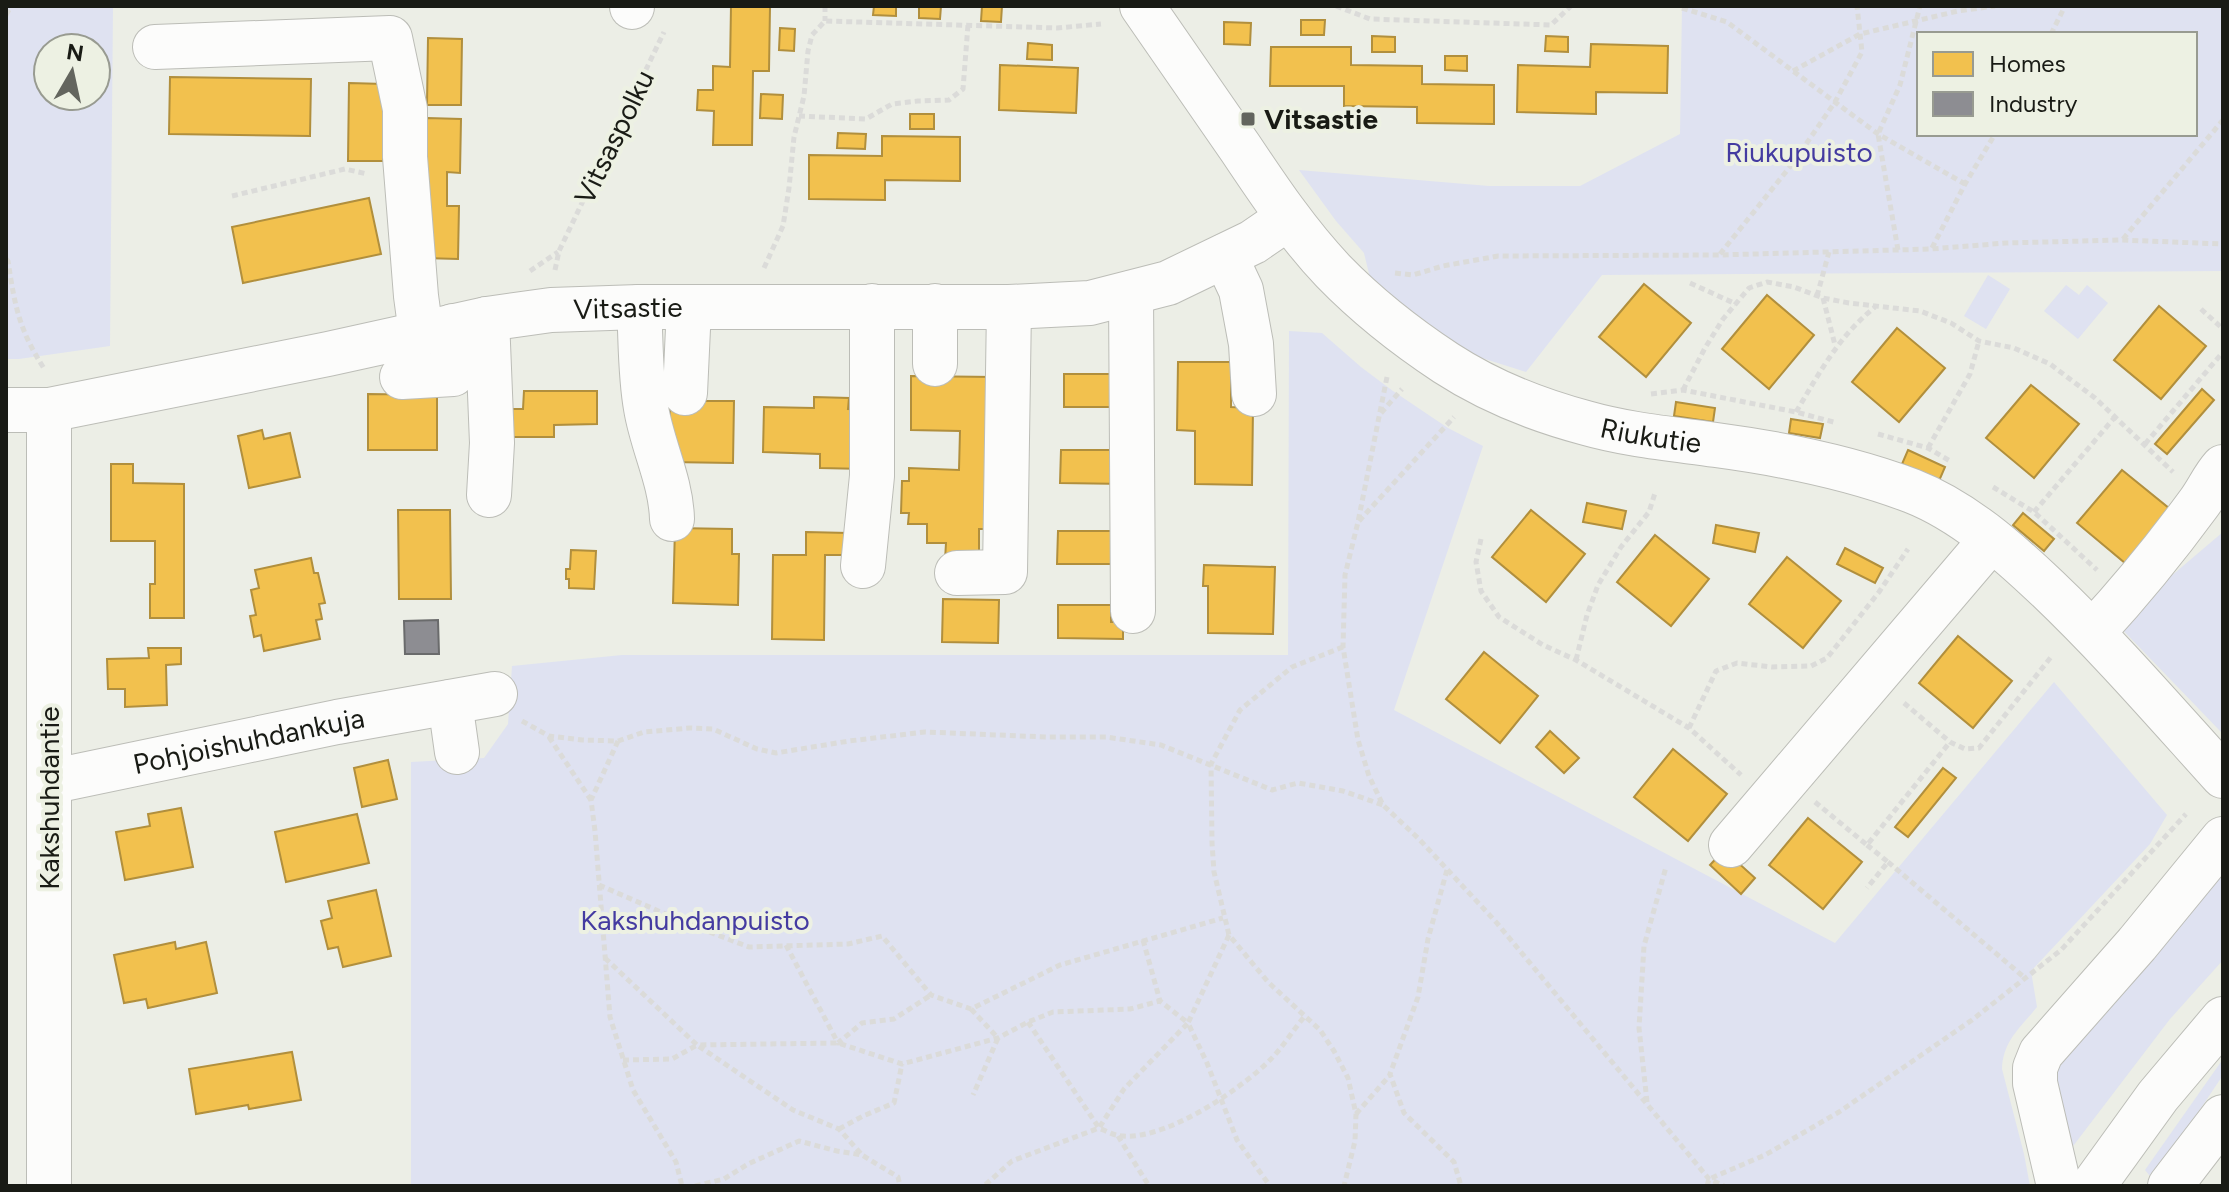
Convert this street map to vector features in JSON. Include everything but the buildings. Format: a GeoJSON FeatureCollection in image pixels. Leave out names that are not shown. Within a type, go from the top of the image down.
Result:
{"type":"FeatureCollection","features":[{"type":"Feature","properties":{"kind":"street","name":"Riukutie"},"geometry":{"type":"LineString","coordinates":[[1142,6],[1288,218],[1331,269],[1398,330],[1484,385],[1521,402],[1585,423],[1844,468],[1935,501],[2023,565],[2093,632],[2223,776]]}},
{"type":"Feature","properties":{"kind":"street"},"geometry":{"type":"LineString","coordinates":[[155,47],[390,38],[405,109],[416,296],[453,326],[492,443],[489,495]]}},
{"type":"Feature","properties":{"kind":"street","name":"Vitsastie"},"geometry":{"type":"LineString","coordinates":[[6,410],[48,392],[328,354],[453,326],[551,310],[639,307],[1009,307],[1090,303],[1150,288],[1225,256],[1253,242],[1288,218]]}},
{"type":"Feature","properties":{"kind":"street"},"geometry":{"type":"LineString","coordinates":[[1225,256],[1241,290],[1251,344],[1254,394]]}},
{"type":"Feature","properties":{"kind":"street"},"geometry":{"type":"LineString","coordinates":[[1146,599],[1150,288]]}},
{"type":"Feature","properties":{"kind":"street"},"geometry":{"type":"LineString","coordinates":[[856,398],[865,306]]}},
{"type":"Feature","properties":{"kind":"street"},"geometry":{"type":"LineString","coordinates":[[863,566],[872,476],[865,306]]}},
{"type":"Feature","properties":{"kind":"street"},"geometry":{"type":"LineString","coordinates":[[935,306],[935,364]]}},
{"type":"Feature","properties":{"kind":"street"},"geometry":{"type":"LineString","coordinates":[[639,307],[646,410],[672,508],[672,519]]}},
{"type":"Feature","properties":{"kind":"street"},"geometry":{"type":"LineString","coordinates":[[685,393],[689,307]]}},
{"type":"Feature","properties":{"kind":"street"},"geometry":{"type":"LineString","coordinates":[[957,573],[1005,572],[1009,307]]}},
{"type":"Feature","properties":{"kind":"street"},"geometry":{"type":"LineString","coordinates":[[402,377],[453,374],[453,326]]}},
{"type":"Feature","properties":{"kind":"street","name":"Kakshuhdantie"},"geometry":{"type":"LineString","coordinates":[[48,392],[49,1186]]}},
{"type":"Feature","properties":{"kind":"street"},"geometry":{"type":"LineString","coordinates":[[2093,632],[2126,596],[2213,483]]}},
{"type":"Feature","properties":{"kind":"street"},"geometry":{"type":"LineString","coordinates":[[1731,845],[1991,540]]}},
{"type":"Feature","properties":{"kind":"street","name":"Pohjoishuhdankuja"},"geometry":{"type":"LineString","coordinates":[[49,782],[337,722],[495,694]]}},
{"type":"Feature","properties":{"kind":"street"},"geometry":{"type":"LineString","coordinates":[[450,702],[457,752]]}},
{"type":"Feature","properties":{"kind":"street"},"geometry":{"type":"LineString","coordinates":[[2059,1186],[2035,1083],[2035,1068],[2041,1053],[2137,944],[2223,839]]}},
{"type":"Feature","properties":{"kind":"street"},"geometry":{"type":"LineString","coordinates":[[2093,1186],[2158,1096],[2223,1019]]}},
{"type":"Feature","properties":{"kind":"street"},"geometry":{"type":"LineString","coordinates":[[2170,1186],[2223,1117]]}},
{"type":"Feature","properties":{"kind":"path"},"geometry":{"type":"LineString","coordinates":[[6,15],[11,6]]}},
{"type":"Feature","properties":{"kind":"path"},"geometry":{"type":"LineString","coordinates":[[762,308],[764,269],[783,226],[794,137],[804,96],[808,51],[812,35],[825,21],[825,6]]}},
{"type":"Feature","properties":{"kind":"path"},"geometry":{"type":"LineString","coordinates":[[1336,6],[1370,19],[1551,25],[1571,6]]}},
{"type":"Feature","properties":{"kind":"path"},"geometry":{"type":"LineString","coordinates":[[1719,255],[1793,163],[1835,102],[1862,52],[1857,6]]}},
{"type":"Feature","properties":{"kind":"path"},"geometry":{"type":"LineString","coordinates":[[1898,250],[1878,134],[1900,85],[1920,6]]}},
{"type":"Feature","properties":{"kind":"path"},"geometry":{"type":"LineString","coordinates":[[1793,71],[1860,34],[1958,11],[1995,6]]}},
{"type":"Feature","properties":{"kind":"path"},"geometry":{"type":"LineString","coordinates":[[2052,32],[2065,6]]}},
{"type":"Feature","properties":{"kind":"path"},"geometry":{"type":"LineString","coordinates":[[1682,8],[1727,22],[1878,134],[1965,184]]}},
{"type":"Feature","properties":{"kind":"path","name":"Vitsaspolku"},"geometry":{"type":"LineString","coordinates":[[555,270],[559,251],[645,11]]}},
{"type":"Feature","properties":{"kind":"path"},"geometry":{"type":"LineString","coordinates":[[825,21],[1057,28],[1101,24]]}},
{"type":"Feature","properties":{"kind":"path"},"geometry":{"type":"LineString","coordinates":[[799,116],[866,119],[892,104],[949,100],[963,89],[968,25]]}},
{"type":"Feature","properties":{"kind":"path"},"geometry":{"type":"LineString","coordinates":[[2122,240],[2223,120]]}},
{"type":"Feature","properties":{"kind":"path"},"geometry":{"type":"LineString","coordinates":[[1931,249],[1994,136]]}},
{"type":"Feature","properties":{"kind":"path"},"geometry":{"type":"LineString","coordinates":[[232,196],[345,169],[407,182]]}},
{"type":"Feature","properties":{"kind":"path"},"geometry":{"type":"LineString","coordinates":[[1385,273],[1413,275],[1498,256],[1719,255],[2122,240],[2223,244]]}},
{"type":"Feature","properties":{"kind":"path"},"geometry":{"type":"LineString","coordinates":[[525,275],[559,251]]}},
{"type":"Feature","properties":{"kind":"path"},"geometry":{"type":"LineString","coordinates":[[1829,252],[1820,297],[1835,346]]}},
{"type":"Feature","properties":{"kind":"path"},"geometry":{"type":"LineString","coordinates":[[6,259],[16,310],[48,392]]}},
{"type":"Feature","properties":{"kind":"path"},"geometry":{"type":"LineString","coordinates":[[1683,390],[1723,319],[1749,288],[1767,282],[1794,287],[1820,297],[1903,308],[1935,316],[1979,341],[2014,348],[2050,364],[2095,398],[2145,444],[2213,483]]}},
{"type":"Feature","properties":{"kind":"path"},"geometry":{"type":"LineString","coordinates":[[1690,283],[1736,304]]}},
{"type":"Feature","properties":{"kind":"path"},"geometry":{"type":"LineString","coordinates":[[1796,412],[1835,346],[1876,306]]}},
{"type":"Feature","properties":{"kind":"path"},"geometry":{"type":"LineString","coordinates":[[2201,309],[2223,329]]}},
{"type":"Feature","properties":{"kind":"path"},"geometry":{"type":"LineString","coordinates":[[1928,448],[1970,374],[1979,341]]}},
{"type":"Feature","properties":{"kind":"path"},"geometry":{"type":"LineString","coordinates":[[2145,444],[2223,352]]}},
{"type":"Feature","properties":{"kind":"path"},"geometry":{"type":"LineString","coordinates":[[1387,377],[1345,575],[1343,647],[1358,740],[1369,776],[1383,805],[1496,922],[1709,1179],[1724,1186]]}},
{"type":"Feature","properties":{"kind":"path"},"geometry":{"type":"LineString","coordinates":[[1380,414],[1402,389]]}},
{"type":"Feature","properties":{"kind":"path"},"geometry":{"type":"LineString","coordinates":[[1358,522],[1454,417]]}},
{"type":"Feature","properties":{"kind":"path"},"geometry":{"type":"LineString","coordinates":[[2034,512],[2115,417]]}},
{"type":"Feature","properties":{"kind":"path"},"geometry":{"type":"LineString","coordinates":[[1576,660],[1598,585],[1621,547],[1649,512],[1655,493]]}},
{"type":"Feature","properties":{"kind":"path"},"geometry":{"type":"LineString","coordinates":[[1481,539],[1476,562],[1481,591],[1499,617],[1689,728],[1780,791],[1867,845],[2025,978]]}},
{"type":"Feature","properties":{"kind":"path"},"geometry":{"type":"LineString","coordinates":[[1689,728],[1716,671],[1737,663],[1772,667],[1811,666],[1827,658],[1908,549]]}},
{"type":"Feature","properties":{"kind":"path"},"geometry":{"type":"LineString","coordinates":[[1343,647],[1292,667],[1240,710],[1211,764],[1214,872],[1229,935],[1268,982],[1320,1030],[1348,1078],[1356,1114],[1355,1141],[1344,1186]]}},
{"type":"Feature","properties":{"kind":"path"},"geometry":{"type":"LineString","coordinates":[[1902,701],[1950,742],[1965,749],[1979,748],[2051,657]]}},
{"type":"Feature","properties":{"kind":"path"},"geometry":{"type":"LineString","coordinates":[[495,694],[498,708],[549,736],[618,741],[644,732],[701,728],[713,729],[757,749],[776,753],[925,732],[1106,737],[1161,745],[1272,790],[1298,783],[1343,791],[1383,805]]}},
{"type":"Feature","properties":{"kind":"path"},"geometry":{"type":"LineString","coordinates":[[549,736],[591,800],[610,1017],[633,1090],[676,1162],[682,1186]]}},
{"type":"Feature","properties":{"kind":"path"},"geometry":{"type":"LineString","coordinates":[[591,800],[618,741]]}},
{"type":"Feature","properties":{"kind":"path"},"geometry":{"type":"LineString","coordinates":[[1867,845],[1950,742]]}},
{"type":"Feature","properties":{"kind":"path"},"geometry":{"type":"LineString","coordinates":[[1709,1179],[1765,1155],[1839,1112],[1972,1020],[2061,950],[2186,814]]}},
{"type":"Feature","properties":{"kind":"path"},"geometry":{"type":"LineString","coordinates":[[1867,888],[1888,862]]}},
{"type":"Feature","properties":{"kind":"path"},"geometry":{"type":"LineString","coordinates":[[1647,1103],[1639,1028],[1644,946],[1666,867]]}},
{"type":"Feature","properties":{"kind":"path"},"geometry":{"type":"LineString","coordinates":[[1356,1114],[1390,1074],[1418,997],[1428,939],[1447,870]]}},
{"type":"Feature","properties":{"kind":"path"},"geometry":{"type":"LineString","coordinates":[[599,885],[749,947],[848,944],[882,936],[931,995],[971,1009],[998,1038]]}},
{"type":"Feature","properties":{"kind":"path"},"geometry":{"type":"LineString","coordinates":[[971,1009],[1060,965],[1223,918]]}},
{"type":"Feature","properties":{"kind":"path"},"geometry":{"type":"LineString","coordinates":[[984,1186],[1012,1161],[1099,1128],[1124,1089],[1188,1023],[1229,935]]}},
{"type":"Feature","properties":{"kind":"path"},"geometry":{"type":"LineString","coordinates":[[1143,940],[1160,1001],[1188,1023],[1237,1140],[1270,1186]]}},
{"type":"Feature","properties":{"kind":"path"},"geometry":{"type":"LineString","coordinates":[[786,945],[838,1043]]}},
{"type":"Feature","properties":{"kind":"path"},"geometry":{"type":"LineString","coordinates":[[605,958],[697,1045],[793,1110],[839,1129],[862,1155],[898,1177],[900,1186]]}},
{"type":"Feature","properties":{"kind":"path"},"geometry":{"type":"LineString","coordinates":[[838,1043],[862,1023],[894,1019],[931,995]]}},
{"type":"Feature","properties":{"kind":"path"},"geometry":{"type":"LineString","coordinates":[[623,1060],[672,1059],[697,1045],[838,1043],[902,1064],[998,1038],[1053,1012],[1130,1009],[1160,1001]]}},
{"type":"Feature","properties":{"kind":"path"},"geometry":{"type":"LineString","coordinates":[[1028,1022],[1099,1128],[1117,1135],[1141,1135],[1191,1118],[1221,1100],[1271,1060],[1305,1016]]}},
{"type":"Feature","properties":{"kind":"path"},"geometry":{"type":"LineString","coordinates":[[973,1095],[998,1038]]}},
{"type":"Feature","properties":{"kind":"path"},"geometry":{"type":"LineString","coordinates":[[839,1129],[894,1103],[902,1064]]}},
{"type":"Feature","properties":{"kind":"path"},"geometry":{"type":"LineString","coordinates":[[1390,1074],[1404,1113],[1454,1162],[1461,1186]]}},
{"type":"Feature","properties":{"kind":"path"},"geometry":{"type":"LineString","coordinates":[[1117,1135],[1149,1186]]}},
{"type":"Feature","properties":{"kind":"path"},"geometry":{"type":"LineString","coordinates":[[695,1186],[724,1179],[748,1164],[799,1141],[862,1155]]}},
{"type":"Feature","properties":{"kind":"path"},"geometry":{"type":"LineString","coordinates":[[1707,1186],[1709,1179]]}},
{"type":"Feature","properties":{"kind":"green space"},"geometry":{"type":"Polygon","coordinates":[[[6,6],[113,6],[110,346],[6,359],[6,6]]]}},
{"type":"Feature","properties":{"kind":"green space","name":"Riukupuisto"},"geometry":{"type":"Polygon","coordinates":[[[1682,6],[2223,6],[2223,271],[1602,275],[1526,372],[1466,353],[1371,282],[1364,253],[1299,170],[1489,186],[1580,186],[1680,134],[1682,6]]]}},
{"type":"Feature","properties":{"kind":"green space"},"geometry":{"type":"Polygon","coordinates":[[[1988,275],[2010,289],[1986,329],[1964,316],[1988,275]]]}},
{"type":"Feature","properties":{"kind":"green space"},"geometry":{"type":"Polygon","coordinates":[[[2066,285],[2079,295],[2087,285],[2108,303],[2078,339],[2044,311],[2066,285]]]}},
{"type":"Feature","properties":{"kind":"green space","name":"Kakshuhdanpuisto"},"geometry":{"type":"Polygon","coordinates":[[[1289,331],[1322,333],[1393,391],[1448,428],[1483,446],[1394,710],[1835,943],[2054,682],[2167,815],[2150,844],[2031,971],[2037,1007],[2009,1043],[2002,1069],[2030,1186],[411,1186],[411,762],[484,758],[508,724],[512,666],[622,655],[1288,655],[1289,331]]]}},
{"type":"Feature","properties":{"kind":"green space"},"geometry":{"type":"Polygon","coordinates":[[[2223,532],[2223,734],[2116,623],[2223,532]]]}},
{"type":"Feature","properties":{"kind":"green space"},"geometry":{"type":"Polygon","coordinates":[[[2223,866],[2223,960],[2170,1019],[2067,1154],[2053,1101],[2058,1061],[2223,866]]]}},
{"type":"Feature","properties":{"kind":"green space"},"geometry":{"type":"Polygon","coordinates":[[[2223,1059],[2223,1075],[2171,1153],[2157,1172],[2150,1176],[2145,1170],[2223,1059]]]}},
{"type":"Feature","properties":{"kind":"place","name":"Vitsastie"},"geometry":{"type":"Point","coordinates":[1248,119]}}]}
